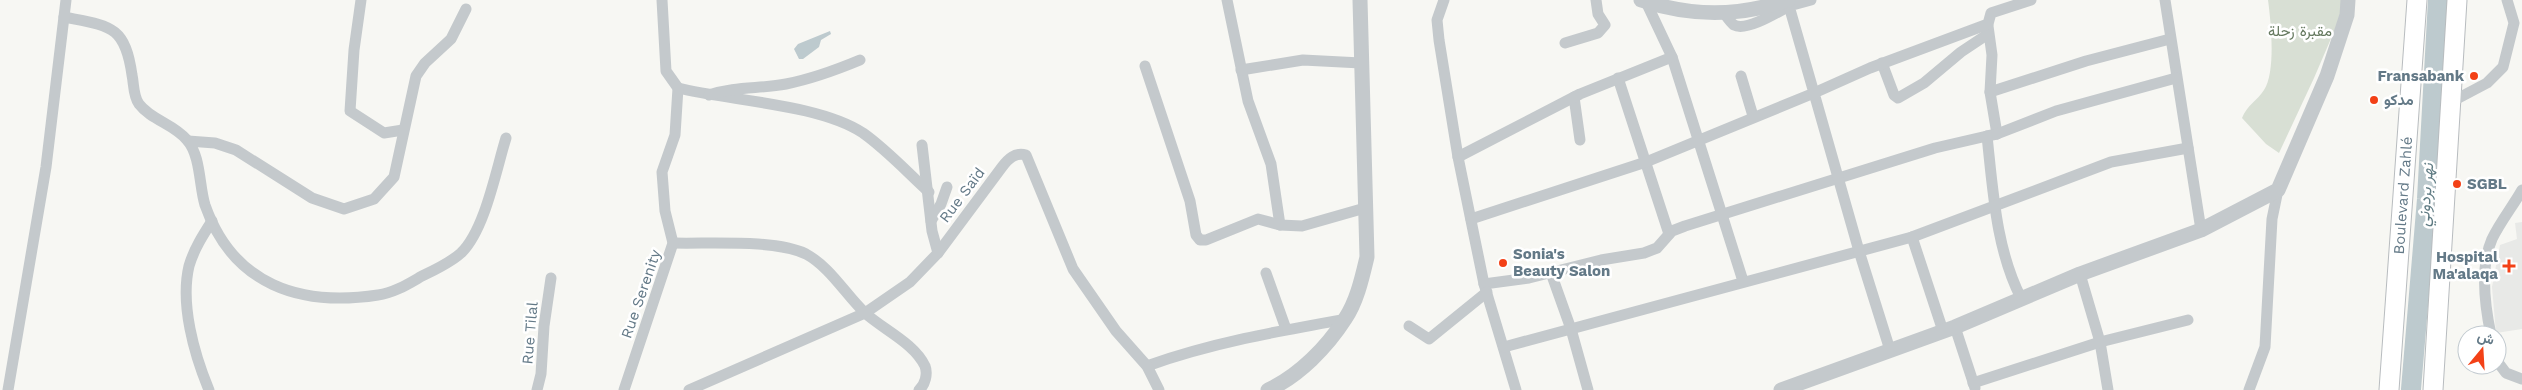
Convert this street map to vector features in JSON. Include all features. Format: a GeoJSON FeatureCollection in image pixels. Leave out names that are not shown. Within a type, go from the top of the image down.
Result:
{"type":"FeatureCollection","features":[{"type":"Feature","properties":{"kind":"highway","name":"Boulevard Zahlé"},"geometry":{"type":"LineString","coordinates":[[2389,390],[2417,0]]}},
{"type":"Feature","properties":{"kind":"highway"},"geometry":{"type":"LineString","coordinates":[[2433,390],[2457,0]]}},
{"type":"Feature","properties":{"kind":"street"},"geometry":{"type":"LineString","coordinates":[[8,390],[42,193],[66,0]]}},
{"type":"Feature","properties":{"kind":"street"},"geometry":{"type":"LineString","coordinates":[[361,0],[354,50],[350,111],[384,133],[403,130]]}},
{"type":"Feature","properties":{"kind":"street"},"geometry":{"type":"LineString","coordinates":[[662,0],[666,71],[678,88],[708,95],[783,107],[828,118],[862,132],[901,164],[928,192]]}},
{"type":"Feature","properties":{"kind":"street"},"geometry":{"type":"LineString","coordinates":[[1227,0],[1252,118],[1271,164],[1280,225]]}},
{"type":"Feature","properties":{"kind":"street"},"geometry":{"type":"LineString","coordinates":[[1268,390],[1302,369],[1346,319],[1360,288],[1367,257],[1360,0]]}},
{"type":"Feature","properties":{"kind":"street"},"geometry":{"type":"LineString","coordinates":[[1444,0],[1437,20],[1458,157],[1486,288],[1516,390]]}},
{"type":"Feature","properties":{"kind":"street"},"geometry":{"type":"LineString","coordinates":[[1566,43],[1598,33],[1605,25],[1598,14],[1596,0]]}},
{"type":"Feature","properties":{"kind":"street"},"geometry":{"type":"LineString","coordinates":[[1644,1],[1678,10],[1706,14],[1811,0]]}},
{"type":"Feature","properties":{"kind":"street"},"geometry":{"type":"LineString","coordinates":[[2021,298],[2010,275],[1995,206],[1990,92],[1992,55],[1988,29],[1991,13],[1996,5],[2031,0]]}},
{"type":"Feature","properties":{"kind":"street"},"geometry":{"type":"LineString","coordinates":[[2165,0],[2201,230]]}},
{"type":"Feature","properties":{"kind":"street"},"geometry":{"type":"LineString","coordinates":[[2249,390],[2265,348],[2272,219],[2278,190],[2327,76],[2346,15],[2348,0]]}},
{"type":"Feature","properties":{"kind":"street"},"geometry":{"type":"LineString","coordinates":[[2451,102],[2487,83],[2503,67],[2514,23],[2508,0]]}},
{"type":"Feature","properties":{"kind":"street"},"geometry":{"type":"LineString","coordinates":[[1644,1],[1672,56],[1742,281]]}},
{"type":"Feature","properties":{"kind":"street"},"geometry":{"type":"LineString","coordinates":[[1789,3],[1859,251],[1890,350]]}},
{"type":"Feature","properties":{"kind":"street"},"geometry":{"type":"LineString","coordinates":[[188,141],[215,143],[236,150],[312,198],[344,209],[374,199],[394,177],[416,76],[425,63],[451,39],[466,9]]}},
{"type":"Feature","properties":{"kind":"street"},"geometry":{"type":"LineString","coordinates":[[64,16],[113,30],[126,43],[134,92],[139,104],[188,141],[195,158],[205,204],[224,242],[244,267],[272,287],[310,297],[351,300],[384,294],[408,284],[461,254],[478,229],[506,138]]}},
{"type":"Feature","properties":{"kind":"street"},"geometry":{"type":"LineString","coordinates":[[1471,219],[1646,162],[1700,141],[1753,116],[1814,94],[1882,63],[1988,29]]}},
{"type":"Feature","properties":{"kind":"street"},"geometry":{"type":"LineString","coordinates":[[1882,63],[1894,95],[1898,98],[1924,83],[1988,29]]}},
{"type":"Feature","properties":{"kind":"street"},"geometry":{"type":"LineString","coordinates":[[1990,92],[2086,61],[2170,39]]}},
{"type":"Feature","properties":{"kind":"street"},"geometry":{"type":"LineString","coordinates":[[1458,157],[1574,97],[1672,56]]}},
{"type":"Feature","properties":{"kind":"street"},"geometry":{"type":"LineString","coordinates":[[708,95],[724,89],[785,84],[827,73],[860,60]]}},
{"type":"Feature","properties":{"kind":"street"},"geometry":{"type":"LineString","coordinates":[[1241,70],[1303,60],[1362,63]]}},
{"type":"Feature","properties":{"kind":"street"},"geometry":{"type":"LineString","coordinates":[[1145,66],[1190,201],[1196,235],[1200,240],[1206,240],[1258,220],[1280,225],[1302,226],[1365,208]]}},
{"type":"Feature","properties":{"kind":"street"},"geometry":{"type":"LineString","coordinates":[[1742,76],[1753,116]]}},
{"type":"Feature","properties":{"kind":"street"},"geometry":{"type":"LineString","coordinates":[[1618,78],[1669,234]]}},
{"type":"Feature","properties":{"kind":"street"},"geometry":{"type":"LineString","coordinates":[[1409,326],[1429,339],[1486,288],[1601,260],[1644,253],[1657,248],[1669,234],[1685,226],[1721,214],[1935,148],[1992,135],[2056,112],[2176,78]]}},
{"type":"Feature","properties":{"kind":"street","name":"Rue Serenity"},"geometry":{"type":"LineString","coordinates":[[624,390],[674,244],[666,211],[662,172],[675,136],[678,88]]}},
{"type":"Feature","properties":{"kind":"street"},"geometry":{"type":"LineString","coordinates":[[1574,97],[1580,140]]}},
{"type":"Feature","properties":{"kind":"street"},"geometry":{"type":"LineString","coordinates":[[922,145],[931,221],[938,253]]}},
{"type":"Feature","properties":{"kind":"street"},"geometry":{"type":"LineString","coordinates":[[1504,347],[1742,281],[1912,237],[2111,162],[2188,148]]}},
{"type":"Feature","properties":{"kind":"street","name":"Rue Saïd"},"geometry":{"type":"LineString","coordinates":[[689,390],[865,313],[910,282],[938,253],[1010,157],[1026,155],[1073,269],[1116,331],[1147,366],[1159,390]]}},
{"type":"Feature","properties":{"kind":"street"},"geometry":{"type":"LineString","coordinates":[[931,221],[941,204],[947,187]]}},
{"type":"Feature","properties":{"kind":"street"},"geometry":{"type":"LineString","coordinates":[[1785,389],[1949,329],[2080,274],[2201,230],[2278,190]]}},
{"type":"Feature","properties":{"kind":"street"},"geometry":{"type":"LineString","coordinates":[[2490,325],[2486,296],[2488,255],[2493,238],[2520,197]]}},
{"type":"Feature","properties":{"kind":"street"},"geometry":{"type":"LineString","coordinates":[[209,390],[189,315],[187,291],[190,263],[200,240],[212,221]]}},
{"type":"Feature","properties":{"kind":"street"},"geometry":{"type":"LineString","coordinates":[[1912,237],[1974,386],[2100,342],[2188,320]]}},
{"type":"Feature","properties":{"kind":"street"},"geometry":{"type":"LineString","coordinates":[[674,244],[738,244],[779,247],[806,254],[823,268],[865,313],[916,353],[926,367],[926,376],[919,390]]}},
{"type":"Feature","properties":{"kind":"street"},"geometry":{"type":"LineString","coordinates":[[1266,273],[1286,329]]}},
{"type":"Feature","properties":{"kind":"street"},"geometry":{"type":"LineString","coordinates":[[1552,273],[1571,329],[1588,390]]}},
{"type":"Feature","properties":{"kind":"street"},"geometry":{"type":"LineString","coordinates":[[2080,274],[2100,342],[2108,390]]}},
{"type":"Feature","properties":{"kind":"street","name":"Rue Tilal"},"geometry":{"type":"LineString","coordinates":[[537,390],[541,374],[544,326],[551,278]]}},
{"type":"Feature","properties":{"kind":"street"},"geometry":{"type":"LineString","coordinates":[[1147,366],[1180,354],[1286,329],[1346,319]]}},
{"type":"Feature","properties":{"kind":"street"},"geometry":{"type":"LineString","coordinates":[[2507,373],[2522,379]]}},
{"type":"Feature","properties":{"kind":"shaded area"},"geometry":{"type":"Polygon","coordinates":[[[830,31],[831,34],[821,40],[819,47],[803,59],[799,59],[794,49],[798,44],[830,31]]]}},
{"type":"Feature","properties":{"kind":"shaded area","name":"Hospital Ma'alaqa"},"geometry":{"type":"Polygon","coordinates":[[[2522,222],[2522,329],[2507,331],[2507,325],[2495,325],[2492,287],[2500,245],[2517,239],[2515,223],[2522,222]]]}},
{"type":"Feature","properties":{"kind":"green space","name":"مقبرة زحلة"},"geometry":{"type":"Polygon","coordinates":[[[2268,0],[2344,0],[2342,13],[2279,153],[2266,144],[2242,118],[2268,82],[2272,46],[2268,0]]]}},
{"type":"Feature","properties":{"kind":"waterway","name":"نهر بردوني"},"geometry":{"type":"LineString","coordinates":[[2411,389],[2427,199],[2438,0]]}},
{"type":"Feature","properties":{"kind":"place","name":"Fransabank"},"geometry":{"type":"Point","coordinates":[2474,76]}},
{"type":"Feature","properties":{"kind":"place","name":"مدكو"},"geometry":{"type":"Point","coordinates":[2374,100]}},
{"type":"Feature","properties":{"kind":"place","name":"SGBL"},"geometry":{"type":"Point","coordinates":[2457,184]}},
{"type":"Feature","properties":{"kind":"place","name":"Sonia's Beauty Salon"},"geometry":{"type":"Point","coordinates":[1503,263]}},
{"type":"Feature","properties":{"kind":"place","name":"Hospital Ma'alaqa"},"geometry":{"type":"Point","coordinates":[2509,266]}}]}
